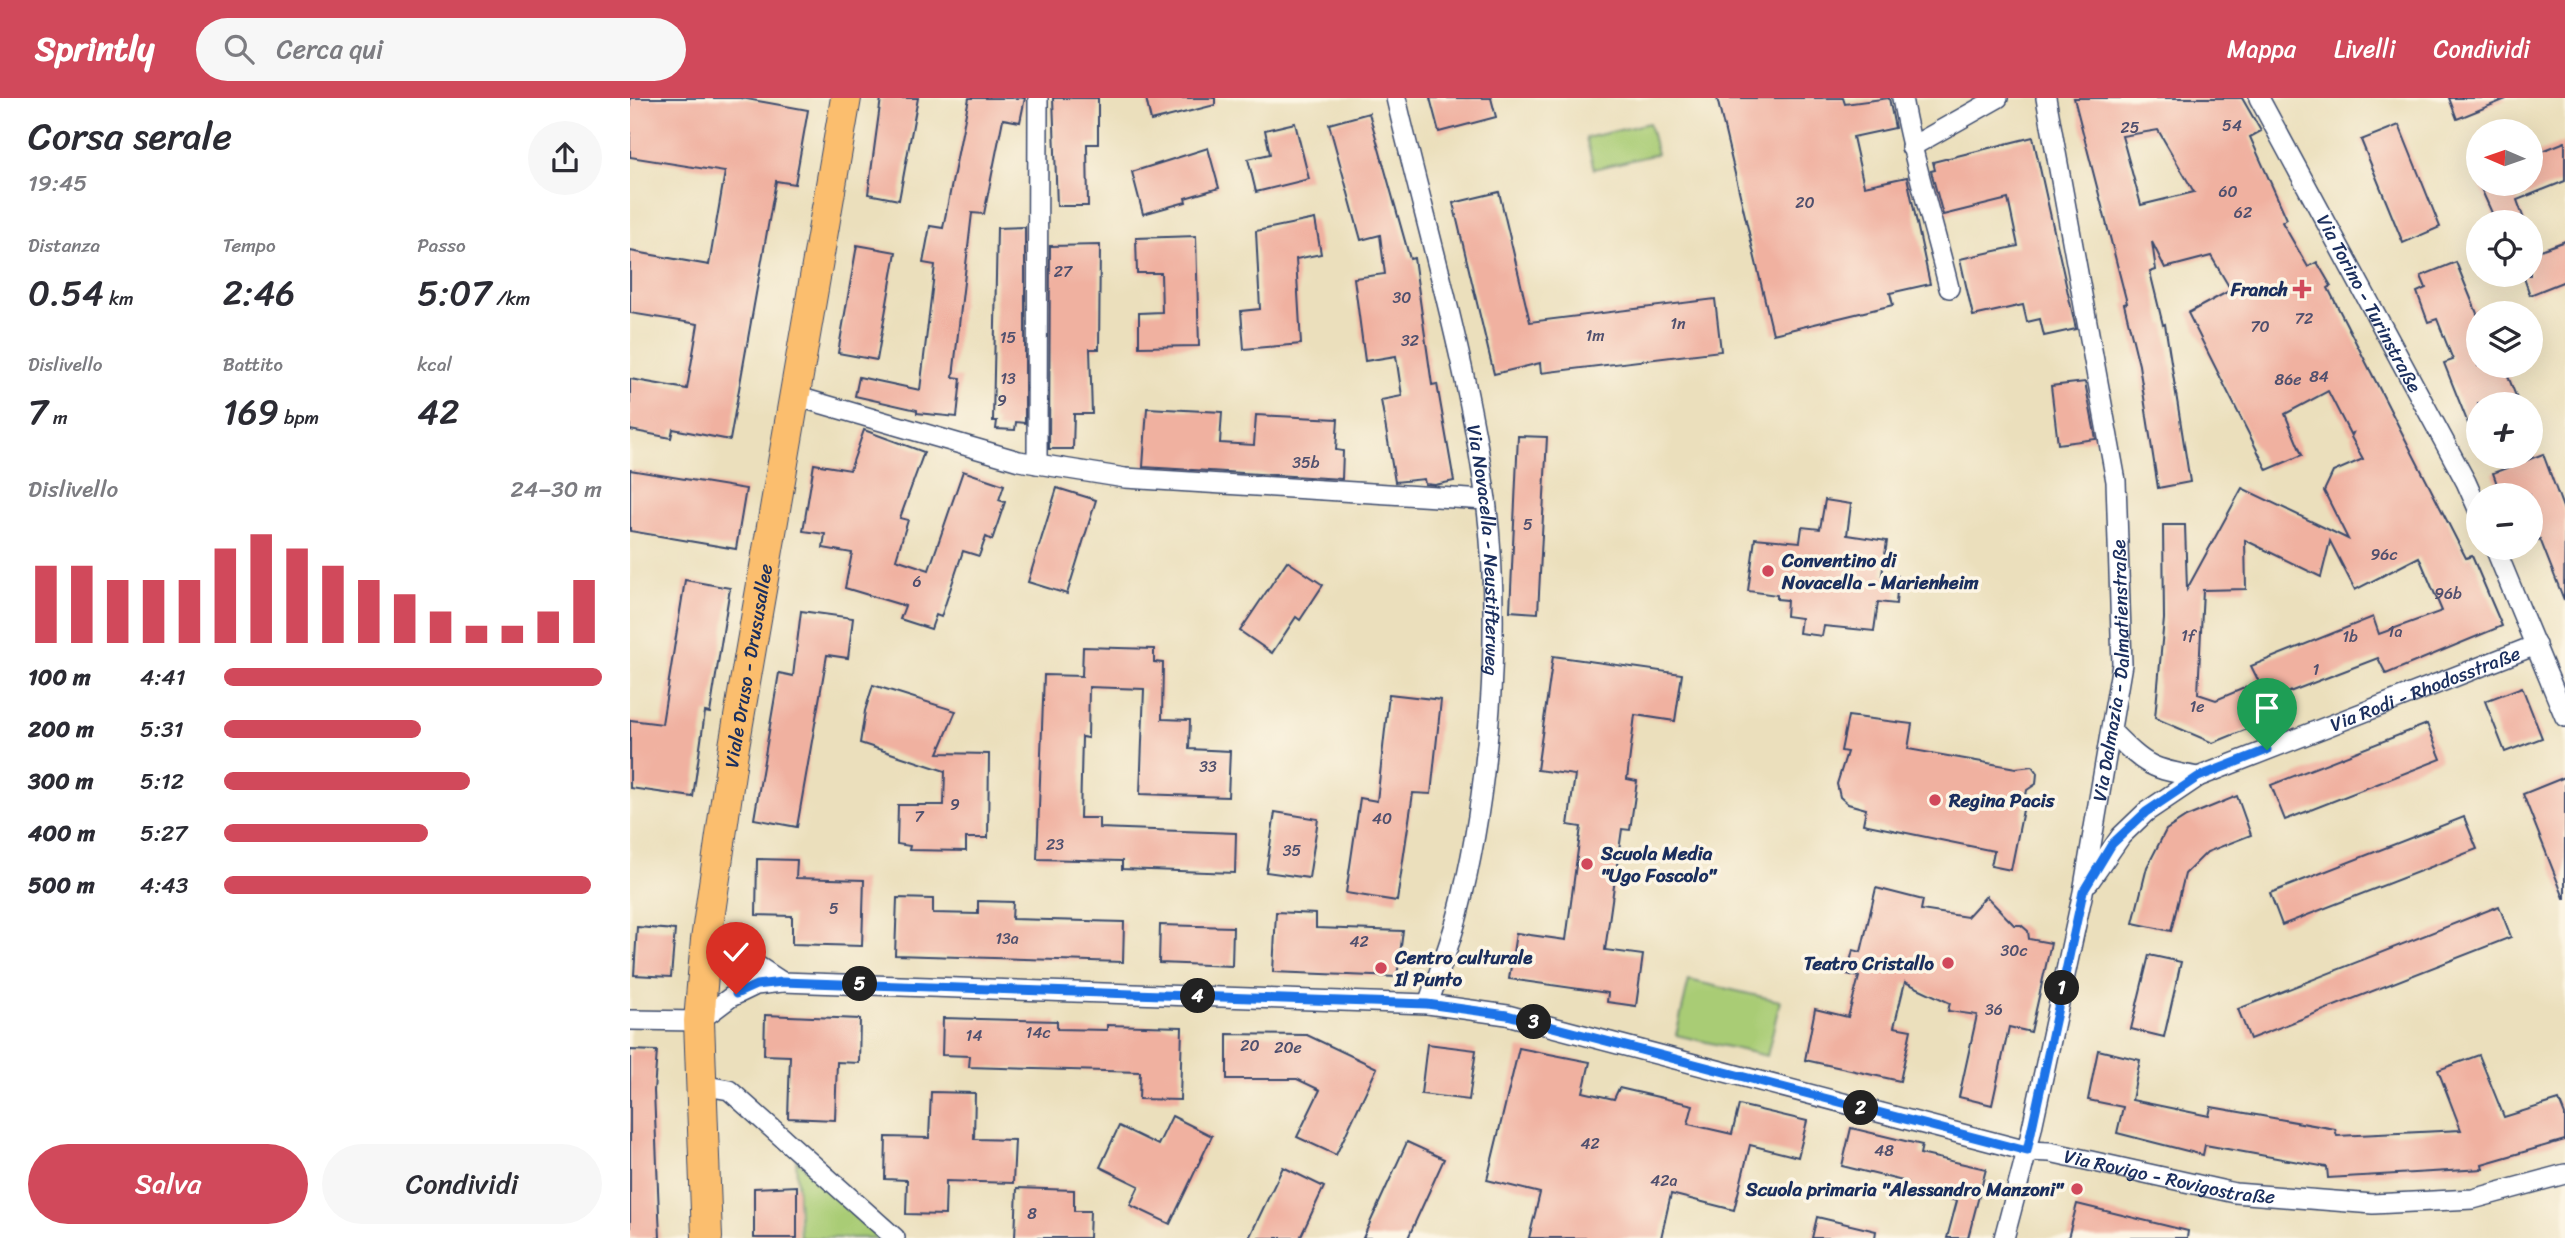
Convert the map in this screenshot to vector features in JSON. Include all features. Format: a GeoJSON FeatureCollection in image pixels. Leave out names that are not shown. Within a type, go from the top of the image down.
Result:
{"type":"FeatureCollection","features":[{"type":"Feature","properties":{"kind":"main road","name":"Viale Druso - Drususallee"},"geometry":{"type":"LineString","coordinates":[[707,1238],[699,1021],[706,940],[731,765],[846,98]]}},
{"type":"Feature","properties":{"kind":"street"},"geometry":{"type":"LineString","coordinates":[[1037,464],[1038,98]]}},
{"type":"Feature","properties":{"kind":"street","name":"Via Novacella - Neustifterweg"},"geometry":{"type":"LineString","coordinates":[[1396,98],[1469,407],[1486,500],[1493,623],[1482,794],[1458,915],[1427,1004]]}},
{"type":"Feature","properties":{"kind":"street"},"geometry":{"type":"LineString","coordinates":[[1902,98],[1911,147],[1928,199],[1949,288]]}},
{"type":"Feature","properties":{"kind":"street"},"geometry":{"type":"LineString","coordinates":[[1911,147],[1998,98]]}},
{"type":"Feature","properties":{"kind":"street","name":"Via Dalmazia - Dalmatienstraße"},"geometry":{"type":"LineString","coordinates":[[2004,1238],[2027,1151],[2083,892],[2113,733],[2122,664],[2116,481],[2046,98]]}},
{"type":"Feature","properties":{"kind":"street","name":"Via Torino - Turinstraße"},"geometry":{"type":"LineString","coordinates":[[2259,98],[2466,483]]}},
{"type":"Feature","properties":{"kind":"street"},"geometry":{"type":"LineString","coordinates":[[796,396],[1037,464],[1125,478],[1486,500]]}},
{"type":"Feature","properties":{"kind":"street"},"geometry":{"type":"LineString","coordinates":[[2500,560],[2565,717]]}},
{"type":"Feature","properties":{"kind":"street","name":"Via Rodi - Rhodosstraße"},"geometry":{"type":"LineString","coordinates":[[2083,892],[2112,844],[2146,812],[2198,777],[2536,645]]}},
{"type":"Feature","properties":{"kind":"street"},"geometry":{"type":"LineString","coordinates":[[2113,733],[2137,757],[2158,770],[2198,777]]}},
{"type":"Feature","properties":{"kind":"street"},"geometry":{"type":"LineString","coordinates":[[706,940],[747,959],[782,982]]}},
{"type":"Feature","properties":{"kind":"street","name":"Via Rovigo - Rovigostraße"},"geometry":{"type":"LineString","coordinates":[[699,1021],[730,997],[756,985],[782,982],[1427,1004],[1507,1015],[2027,1151],[2050,1152],[2235,1193],[2374,1203],[2473,1199],[2565,1174]]}},
{"type":"Feature","properties":{"kind":"street"},"geometry":{"type":"LineString","coordinates":[[630,1020],[699,1021]]}},
{"type":"Feature","properties":{"kind":"street"},"geometry":{"type":"LineString","coordinates":[[701,1085],[729,1090],[895,1238]]}},
{"type":"Feature","properties":{"kind":"green space"},"geometry":{"type":"Polygon","coordinates":[[[1649,123],[1657,154],[1594,169],[1586,138],[1649,123]]]}},
{"type":"Feature","properties":{"kind":"green space"},"geometry":{"type":"Polygon","coordinates":[[[1689,980],[1780,1001],[1767,1056],[1676,1035],[1689,980]]]}},
{"type":"Feature","properties":{"kind":"green space"},"geometry":{"type":"Polygon","coordinates":[[[796,1159],[885,1238],[800,1238],[796,1159]]]}},
{"type":"Feature","properties":{"kind":"building"},"geometry":{"type":"Polygon","coordinates":[[[630,98],[741,98],[808,110],[795,184],[776,181],[730,440],[673,429],[671,438],[630,430],[630,379],[687,389],[698,324],[630,313],[630,251],[709,265],[725,172],[630,157],[630,98]]]}},
{"type":"Feature","properties":{"kind":"building"},"geometry":{"type":"Polygon","coordinates":[[[881,98],[918,98],[899,200],[868,194],[881,98]]]}},
{"type":"Feature","properties":{"kind":"building"},"geometry":{"type":"Polygon","coordinates":[[[969,98],[1025,98],[1020,122],[1003,119],[984,214],[972,213],[953,377],[961,378],[957,417],[917,413],[917,410],[855,396],[859,377],[920,390],[935,265],[923,263],[930,226],[943,228],[969,98]]]}},
{"type":"Feature","properties":{"kind":"building"},"geometry":{"type":"Polygon","coordinates":[[[1053,98],[1098,98],[1098,144],[1087,144],[1088,206],[1057,206],[1053,98]]]}},
{"type":"Feature","properties":{"kind":"building"},"geometry":{"type":"Polygon","coordinates":[[[1146,98],[1215,98],[1215,105],[1151,121],[1146,98]]]}},
{"type":"Feature","properties":{"kind":"building"},"geometry":{"type":"Polygon","coordinates":[[[1430,98],[1491,98],[1496,117],[1439,132],[1430,98]]]}},
{"type":"Feature","properties":{"kind":"building"},"geometry":{"type":"Polygon","coordinates":[[[1717,98],[1843,98],[1845,104],[1889,98],[1895,128],[1853,137],[1864,186],[1907,177],[1930,284],[1890,293],[1893,305],[1773,334],[1717,98]]]}},
{"type":"Feature","properties":{"kind":"building"},"geometry":{"type":"Polygon","coordinates":[[[2074,98],[2242,98],[2261,131],[2250,137],[2287,219],[2282,222],[2308,267],[2317,262],[2331,286],[2328,288],[2466,560],[2474,560],[2502,626],[2386,674],[2378,658],[2271,699],[2277,717],[2213,743],[2155,718],[2164,619],[2163,525],[2185,525],[2187,589],[2242,488],[2348,539],[2324,491],[2333,472],[2363,459],[2351,437],[2353,433],[2350,434],[2328,391],[2285,414],[2302,455],[2267,470],[2188,313],[2231,290],[2211,256],[2165,268],[2152,242],[2156,270],[2150,272],[2163,325],[2165,324],[2190,482],[2158,488],[2139,365],[2124,304],[2127,303],[2074,98]],[[2158,130],[2122,136],[2141,205],[2194,192],[2158,130]],[[2245,540],[2246,589],[2203,590],[2198,694],[2216,700],[2259,682],[2251,666],[2373,617],[2379,634],[2442,611],[2419,557],[2355,590],[2330,541],[2321,577],[2245,540]]]}},
{"type":"Feature","properties":{"kind":"building"},"geometry":{"type":"Polygon","coordinates":[[[2449,98],[2506,98],[2506,99],[2457,119],[2449,98]]]}},
{"type":"Feature","properties":{"kind":"building"},"geometry":{"type":"Polygon","coordinates":[[[1369,113],[1410,259],[1414,258],[1432,385],[1437,384],[1454,481],[1435,485],[1425,484],[1424,479],[1395,482],[1381,400],[1402,396],[1396,356],[1365,361],[1354,278],[1385,274],[1380,235],[1361,240],[1329,124],[1369,113]]]}},
{"type":"Feature","properties":{"kind":"building"},"geometry":{"type":"Polygon","coordinates":[[[1295,123],[1309,179],[1256,192],[1248,159],[1270,154],[1265,130],[1295,123]]]}},
{"type":"Feature","properties":{"kind":"building"},"geometry":{"type":"Polygon","coordinates":[[[2399,125],[2440,227],[2403,243],[2361,140],[2399,125]]]}},
{"type":"Feature","properties":{"kind":"building"},"geometry":{"type":"Polygon","coordinates":[[[2033,137],[2076,329],[2044,336],[2040,319],[2027,322],[2023,305],[1973,316],[1960,259],[2018,246],[2008,199],[1943,215],[1931,171],[1935,170],[1933,162],[2033,137]]]}},
{"type":"Feature","properties":{"kind":"building"},"geometry":{"type":"Polygon","coordinates":[[[2565,142],[2565,181],[2543,190],[2543,151],[2565,142]]]}},
{"type":"Feature","properties":{"kind":"building"},"geometry":{"type":"Polygon","coordinates":[[[1208,148],[1219,188],[1185,198],[1186,202],[1143,214],[1132,172],[1208,148]]]}},
{"type":"Feature","properties":{"kind":"building"},"geometry":{"type":"Polygon","coordinates":[[[1499,192],[1530,322],[1715,299],[1721,351],[1541,373],[1540,363],[1494,374],[1453,203],[1499,192]]]}},
{"type":"Feature","properties":{"kind":"building"},"geometry":{"type":"Polygon","coordinates":[[[2484,196],[2527,196],[2517,200],[2521,210],[2491,210],[2484,196]]]}},
{"type":"Feature","properties":{"kind":"building"},"geometry":{"type":"Polygon","coordinates":[[[1315,219],[1321,254],[1296,259],[1301,344],[1244,349],[1241,311],[1260,309],[1256,231],[1315,219]]]}},
{"type":"Feature","properties":{"kind":"building"},"geometry":{"type":"Polygon","coordinates":[[[1025,227],[1025,423],[1016,422],[1015,430],[996,429],[997,421],[993,421],[997,228],[1025,227]]]}},
{"type":"Feature","properties":{"kind":"building"},"geometry":{"type":"Polygon","coordinates":[[[1196,236],[1199,346],[1139,347],[1139,313],[1162,312],[1161,273],[1137,273],[1136,238],[1196,236]]]}},
{"type":"Feature","properties":{"kind":"building"},"geometry":{"type":"Polygon","coordinates":[[[2565,241],[2565,281],[2530,295],[2527,287],[2543,287],[2543,249],[2565,241]]]}},
{"type":"Feature","properties":{"kind":"building"},"geometry":{"type":"Polygon","coordinates":[[[857,245],[896,252],[877,360],[838,353],[857,245]]]}},
{"type":"Feature","properties":{"kind":"building"},"geometry":{"type":"Polygon","coordinates":[[[1100,245],[1099,349],[1090,349],[1092,414],[1074,414],[1073,449],[1049,449],[1050,246],[1100,245]]]}},
{"type":"Feature","properties":{"kind":"building"},"geometry":{"type":"Polygon","coordinates":[[[2456,262],[2472,301],[2466,301],[2466,378],[2509,378],[2514,392],[2466,392],[2466,418],[2444,363],[2453,360],[2437,319],[2428,322],[2417,292],[2426,288],[2421,276],[2456,262]]]}},
{"type":"Feature","properties":{"kind":"building"},"geometry":{"type":"Polygon","coordinates":[[[2085,382],[2096,439],[2058,444],[2051,386],[2085,382]]]}},
{"type":"Feature","properties":{"kind":"building"},"geometry":{"type":"Polygon","coordinates":[[[1147,408],[1222,412],[1220,443],[1254,445],[1256,415],[1338,419],[1336,450],[1343,451],[1342,479],[1143,467],[1147,408]]]}},
{"type":"Feature","properties":{"kind":"building"},"geometry":{"type":"Polygon","coordinates":[[[864,430],[924,452],[900,518],[908,520],[896,559],[929,570],[963,471],[1004,485],[999,500],[1005,502],[992,540],[986,537],[979,556],[963,551],[941,617],[936,615],[931,629],[900,619],[905,606],[845,588],[852,553],[823,548],[825,534],[803,531],[814,464],[850,470],[864,430]]]}},
{"type":"Feature","properties":{"kind":"building"},"geometry":{"type":"Polygon","coordinates":[[[1518,436],[1547,437],[1538,613],[1510,611],[1518,436]]]}},
{"type":"Feature","properties":{"kind":"building"},"geometry":{"type":"Polygon","coordinates":[[[2543,454],[2565,513],[2564,600],[2543,547],[2543,483],[2497,483],[2493,473],[2504,469],[2543,469],[2543,454]]]}},
{"type":"Feature","properties":{"kind":"building"},"geometry":{"type":"Polygon","coordinates":[[[630,470],[746,489],[736,549],[630,531],[630,470]]]}},
{"type":"Feature","properties":{"kind":"building"},"geometry":{"type":"Polygon","coordinates":[[[1057,488],[1096,500],[1067,594],[1028,582],[1057,488]]]}},
{"type":"Feature","properties":{"kind":"building","name":"Conventino di Novacella - Marienheim"},"geometry":{"type":"Polygon","coordinates":[[[1825,500],[1851,504],[1847,535],[1887,541],[1882,575],[1898,576],[1896,604],[1878,602],[1874,631],[1824,626],[1822,636],[1799,633],[1801,618],[1786,616],[1787,600],[1777,599],[1777,595],[1748,591],[1755,538],[1800,542],[1802,527],[1820,529],[1825,500]]]}},
{"type":"Feature","properties":{"kind":"building"},"geometry":{"type":"Polygon","coordinates":[[[1287,561],[1323,585],[1300,620],[1296,617],[1272,653],[1240,631],[1287,561]]]}},
{"type":"Feature","properties":{"kind":"building"},"geometry":{"type":"Polygon","coordinates":[[[685,580],[730,588],[710,713],[705,712],[693,797],[630,788],[630,720],[662,724],[685,580]]]}},
{"type":"Feature","properties":{"kind":"building"},"geometry":{"type":"Polygon","coordinates":[[[801,611],[853,618],[848,658],[827,655],[797,827],[754,819],[779,673],[793,676],[801,611]]]}},
{"type":"Feature","properties":{"kind":"building"},"geometry":{"type":"Polygon","coordinates":[[[1083,647],[1154,649],[1154,662],[1163,663],[1162,719],[1190,720],[1189,749],[1230,751],[1228,797],[1140,794],[1144,689],[1089,687],[1088,738],[1082,737],[1080,818],[1099,818],[1099,828],[1236,833],[1235,873],[1122,869],[1122,861],[1037,859],[1044,675],[1082,676],[1083,647]]]}},
{"type":"Feature","properties":{"kind":"building"},"geometry":{"type":"Polygon","coordinates":[[[1553,656],[1682,674],[1675,721],[1635,715],[1627,779],[1637,781],[1630,830],[1622,829],[1605,950],[1643,955],[1636,1006],[1607,1002],[1608,993],[1509,979],[1516,933],[1566,940],[1581,827],[1568,825],[1575,775],[1537,770],[1553,656]]]}},
{"type":"Feature","properties":{"kind":"building"},"geometry":{"type":"Polygon","coordinates":[[[873,685],[956,711],[938,753],[989,754],[988,838],[966,838],[966,851],[909,850],[910,846],[897,844],[898,805],[944,805],[945,771],[860,743],[865,711],[873,685]]]}},
{"type":"Feature","properties":{"kind":"building"},"geometry":{"type":"Polygon","coordinates":[[[2522,687],[2542,738],[2505,752],[2485,701],[2522,687]]]}},
{"type":"Feature","properties":{"kind":"building"},"geometry":{"type":"Polygon","coordinates":[[[1389,694],[1441,700],[1431,794],[1413,793],[1397,901],[1346,893],[1360,798],[1377,801],[1389,694]]]}},
{"type":"Feature","properties":{"kind":"building","name":"Regina Pacis"},"geometry":{"type":"Polygon","coordinates":[[[1848,716],[1912,724],[1908,749],[2016,768],[2032,766],[2037,773],[2036,784],[2027,790],[2011,870],[1991,866],[1994,851],[1863,824],[1866,809],[1848,804],[1840,797],[1837,784],[1847,752],[1841,751],[1848,716]]]}},
{"type":"Feature","properties":{"kind":"building"},"geometry":{"type":"Polygon","coordinates":[[[2427,724],[2441,759],[2285,820],[2271,785],[2427,724]]]}},
{"type":"Feature","properties":{"kind":"building"},"geometry":{"type":"Polygon","coordinates":[[[2565,777],[2565,898],[2564,898],[2523,794],[2565,777]]]}},
{"type":"Feature","properties":{"kind":"building"},"geometry":{"type":"Polygon","coordinates":[[[2237,796],[2251,835],[2207,852],[2185,874],[2171,931],[2133,923],[2147,867],[2166,830],[2186,817],[2237,796]]]}},
{"type":"Feature","properties":{"kind":"building"},"geometry":{"type":"Polygon","coordinates":[[[1275,812],[1318,819],[1309,878],[1266,872],[1275,812]]]}},
{"type":"Feature","properties":{"kind":"building"},"geometry":{"type":"Polygon","coordinates":[[[2464,817],[2477,849],[2282,925],[2270,893],[2464,817]]]}},
{"type":"Feature","properties":{"kind":"building"},"geometry":{"type":"Polygon","coordinates":[[[757,859],[797,860],[796,878],[864,880],[862,946],[792,944],[792,916],[756,915],[757,859]]]}},
{"type":"Feature","properties":{"kind":"building","name":"Teatro Cristallo"},"geometry":{"type":"Polygon","coordinates":[[[1876,888],[1923,900],[1921,910],[1967,917],[1986,896],[2014,925],[2021,925],[2028,931],[2029,939],[2051,943],[2031,1032],[2009,1027],[1992,1105],[1959,1097],[1977,1015],[1948,1011],[1950,1003],[1905,982],[1894,1027],[1911,1030],[1900,1081],[1805,1060],[1815,1009],[1848,1017],[1859,977],[1847,974],[1853,950],[1861,952],[1876,888]]]}},
{"type":"Feature","properties":{"kind":"building"},"geometry":{"type":"Polygon","coordinates":[[[897,898],[933,899],[933,913],[978,914],[978,901],[1013,902],[1012,919],[1124,922],[1123,962],[895,955],[897,898]]]}},
{"type":"Feature","properties":{"kind":"building"},"geometry":{"type":"Polygon","coordinates":[[[2499,906],[2511,937],[2250,1039],[2238,1009],[2499,906]]]}},
{"type":"Feature","properties":{"kind":"building"},"geometry":{"type":"Polygon","coordinates":[[[1276,912],[1316,914],[1316,928],[1403,931],[1397,977],[1273,972],[1276,912]]]}},
{"type":"Feature","properties":{"kind":"building"},"geometry":{"type":"Polygon","coordinates":[[[1160,925],[1233,927],[1232,966],[1159,963],[1160,925]]]}},
{"type":"Feature","properties":{"kind":"building"},"geometry":{"type":"Polygon","coordinates":[[[637,927],[675,930],[671,977],[634,975],[637,927]]]}},
{"type":"Feature","properties":{"kind":"building"},"geometry":{"type":"Polygon","coordinates":[[[2149,955],[2181,962],[2164,1037],[2131,1029],[2149,955]]]}},
{"type":"Feature","properties":{"kind":"building"},"geometry":{"type":"Polygon","coordinates":[[[765,1015],[860,1019],[859,1063],[837,1062],[835,1120],[788,1118],[790,1056],[764,1055],[765,1015]]]}},
{"type":"Feature","properties":{"kind":"building"},"geometry":{"type":"Polygon","coordinates":[[[943,1018],[1057,1021],[1057,1029],[1107,1030],[1107,1025],[1182,1027],[1180,1100],[1139,1099],[1140,1072],[969,1067],[970,1056],[942,1055],[943,1018]]]}},
{"type":"Feature","properties":{"kind":"building"},"geometry":{"type":"Polygon","coordinates":[[[1227,1034],[1307,1035],[1377,1068],[1336,1155],[1297,1137],[1320,1090],[1297,1079],[1227,1079],[1227,1034]]]}},
{"type":"Feature","properties":{"kind":"building"},"geometry":{"type":"Polygon","coordinates":[[[1427,1044],[1476,1050],[1469,1100],[1421,1094],[1427,1044]]]}},
{"type":"Feature","properties":{"kind":"building"},"geometry":{"type":"Polygon","coordinates":[[[1519,1048],[1590,1062],[1583,1092],[1614,1099],[1619,1088],[1693,1105],[1688,1124],[1732,1134],[1739,1105],[1807,1121],[1798,1157],[1750,1145],[1734,1210],[1671,1194],[1661,1238],[1529,1238],[1540,1193],[1487,1180],[1519,1048]]]}},
{"type":"Feature","properties":{"kind":"building"},"geometry":{"type":"Polygon","coordinates":[[[630,1050],[657,1051],[654,1091],[660,1238],[630,1238],[630,1050]]]}},
{"type":"Feature","properties":{"kind":"building"},"geometry":{"type":"Polygon","coordinates":[[[2098,1050],[2140,1060],[2132,1100],[2209,1116],[2211,1107],[2335,1129],[2337,1136],[2461,1130],[2438,1070],[2479,1055],[2504,1117],[2559,1100],[2565,1115],[2565,1140],[2482,1164],[2483,1169],[2328,1178],[2327,1167],[2205,1145],[2203,1155],[2117,1133],[2123,1107],[2088,1100],[2098,1050]]]}},
{"type":"Feature","properties":{"kind":"building"},"geometry":{"type":"Polygon","coordinates":[[[931,1092],[975,1093],[974,1139],[1015,1140],[1013,1183],[946,1181],[945,1215],[906,1214],[907,1180],[885,1179],[886,1137],[929,1138],[931,1092]]]}},
{"type":"Feature","properties":{"kind":"building"},"geometry":{"type":"Polygon","coordinates":[[[1172,1116],[1212,1136],[1170,1224],[1130,1205],[1139,1186],[1100,1167],[1119,1126],[1158,1145],[1172,1116]]]}},
{"type":"Feature","properties":{"kind":"building"},"geometry":{"type":"Polygon","coordinates":[[[1851,1128],[1922,1145],[1920,1154],[1986,1169],[1968,1238],[1947,1238],[1957,1201],[1906,1189],[1907,1182],[1842,1166],[1851,1128]]]}},
{"type":"Feature","properties":{"kind":"building"},"geometry":{"type":"Polygon","coordinates":[[[1407,1142],[1444,1159],[1408,1238],[1363,1238],[1407,1142]]]}},
{"type":"Feature","properties":{"kind":"building"},"geometry":{"type":"Polygon","coordinates":[[[1283,1167],[1324,1187],[1300,1238],[1249,1238],[1283,1167]]]}},
{"type":"Feature","properties":{"kind":"building"},"geometry":{"type":"Polygon","coordinates":[[[797,1186],[797,1238],[754,1238],[754,1188],[797,1186]]]}},
{"type":"Feature","properties":{"kind":"building"},"geometry":{"type":"Polygon","coordinates":[[[1017,1188],[1074,1190],[1074,1211],[1090,1211],[1089,1238],[1015,1238],[1017,1188]]]}},
{"type":"Feature","properties":{"kind":"building"},"geometry":{"type":"Polygon","coordinates":[[[2077,1204],[2188,1231],[2187,1238],[2068,1238],[2077,1204]]]}},
{"type":"Feature","properties":{"kind":"building"},"geometry":{"type":"Polygon","coordinates":[[[1817,1217],[1876,1231],[1875,1238],[1812,1238],[1817,1217]]]}},
{"type":"Feature","properties":{"kind":"place","name":"Franch"},"geometry":{"type":"Point","coordinates":[2302,289]}},
{"type":"Feature","properties":{"kind":"place","name":"Conventino di Novacella - Marienheim"},"geometry":{"type":"Point","coordinates":[1768,571]}},
{"type":"Feature","properties":{"kind":"place","name":"Regina Pacis"},"geometry":{"type":"Point","coordinates":[1935,800]}},
{"type":"Feature","properties":{"kind":"place","name":"Scuola Media \"Ugo Foscolo\""},"geometry":{"type":"Point","coordinates":[1587,864]}},
{"type":"Feature","properties":{"kind":"place","name":"Teatro Cristallo"},"geometry":{"type":"Point","coordinates":[1948,963]}},
{"type":"Feature","properties":{"kind":"place","name":"Centro culturale Il Punto"},"geometry":{"type":"Point","coordinates":[1381,968]}},
{"type":"Feature","properties":{"kind":"place","name":"Scuola primaria \"Alessandro Manzoni\""},"geometry":{"type":"Point","coordinates":[2077,1189]}},
{"type":"Feature","properties":{"kind":"route"},"geometry":{"type":"LineString","coordinates":[[736,994],[756,985],[782,982],[1427,1004],[1507,1015],[2027,1151],[2083,892],[2112,844],[2146,812],[2198,777],[2267,750]]}}]}
